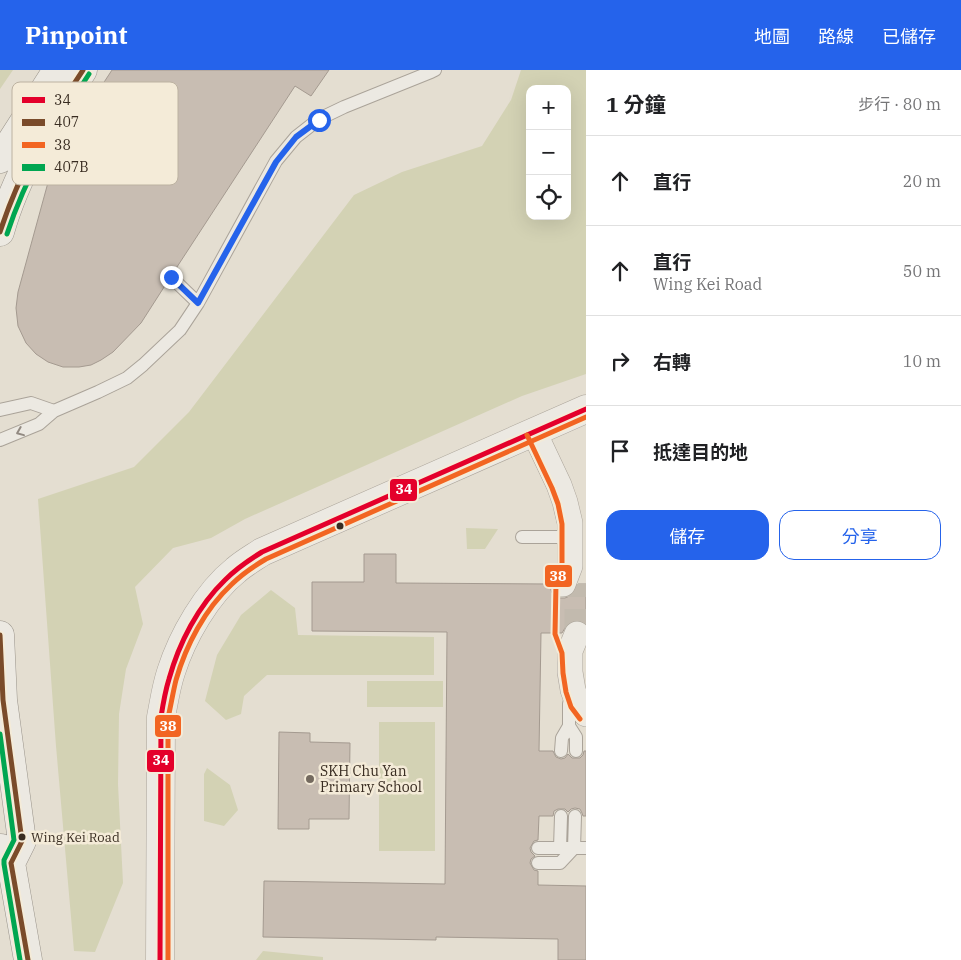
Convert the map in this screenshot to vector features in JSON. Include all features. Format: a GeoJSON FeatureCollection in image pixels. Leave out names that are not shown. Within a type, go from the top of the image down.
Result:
{"type":"FeatureCollection","features":[{"type":"Feature","properties":{"kind":"street"},"geometry":{"type":"LineString","coordinates":[[49,82],[57,70]]}},
{"type":"Feature","properties":{"kind":"street"},"geometry":{"type":"LineString","coordinates":[[76,82],[83,70]]}},
{"type":"Feature","properties":{"kind":"street"},"geometry":{"type":"LineString","coordinates":[[0,159],[12,140]]}},
{"type":"Feature","properties":{"kind":"street"},"geometry":{"type":"LineString","coordinates":[[0,232],[17,185]]}},
{"type":"Feature","properties":{"kind":"street"},"geometry":{"type":"LineString","coordinates":[[160,960],[161,717],[171,671],[182,644],[195,620],[214,592],[235,570],[262,552],[586,409]]}},
{"type":"Feature","properties":{"kind":"street"},"geometry":{"type":"LineString","coordinates":[[534,432],[565,502],[570,523],[570,578]]}},
{"type":"Feature","properties":{"kind":"street"},"geometry":{"type":"LineString","coordinates":[[0,634],[3,700],[22,842],[5,854],[28,960]]}},
{"type":"Feature","properties":{"kind":"street"},"geometry":{"type":"LineString","coordinates":[[570,639],[570,672],[572,690],[578,704],[579,729]]}},
{"type":"Feature","properties":{"kind":"lane"},"geometry":{"type":"LineString","coordinates":[[0,440],[39,424],[54,411],[127,378],[180,330],[198,303],[276,162],[296,137],[319,120],[344,107],[435,70]]}},
{"type":"Feature","properties":{"kind":"lane"},"geometry":{"type":"LineString","coordinates":[[171,277],[198,303]]}},
{"type":"Feature","properties":{"kind":"lane"},"geometry":{"type":"LineString","coordinates":[[0,410],[31,403],[54,411]]}},
{"type":"Feature","properties":{"kind":"lane"},"geometry":{"type":"LineString","coordinates":[[522,537],[570,537]]}},
{"type":"Feature","properties":{"kind":"lane"},"geometry":{"type":"LineString","coordinates":[[561,751],[562,738],[579,729]]}},
{"type":"Feature","properties":{"kind":"lane"},"geometry":{"type":"LineString","coordinates":[[576,751],[579,729]]}},
{"type":"Feature","properties":{"kind":"lane"},"geometry":{"type":"LineString","coordinates":[[560,848],[561,816]]}},
{"type":"Feature","properties":{"kind":"lane"},"geometry":{"type":"LineString","coordinates":[[575,816],[580,848]]}},
{"type":"Feature","properties":{"kind":"lane"},"geometry":{"type":"LineString","coordinates":[[538,848],[580,848]]}},
{"type":"Feature","properties":{"kind":"lane"},"geometry":{"type":"LineString","coordinates":[[538,863],[560,864],[580,848]]}},
{"type":"Feature","properties":{"kind":"green space"},"geometry":{"type":"Polygon","coordinates":[[[0,70],[13,70],[0,89],[0,70]]]}},
{"type":"Feature","properties":{"kind":"green space"},"geometry":{"type":"Polygon","coordinates":[[[521,70],[586,70],[586,374],[522,396],[245,519],[211,538],[173,548],[135,587],[143,624],[126,669],[119,714],[118,784],[123,883],[95,952],[74,951],[56,746],[38,499],[134,467],[189,412],[354,195],[402,172],[482,146],[511,100],[521,70]]]}},
{"type":"Feature","properties":{"kind":"green space"},"geometry":{"type":"Polygon","coordinates":[[[466,528],[498,529],[485,549],[467,549],[466,528]]]}},
{"type":"Feature","properties":{"kind":"green space"},"geometry":{"type":"Polygon","coordinates":[[[271,590],[295,608],[298,635],[434,637],[434,675],[267,675],[244,696],[241,714],[226,720],[205,701],[217,655],[241,615],[271,590]]]}},
{"type":"Feature","properties":{"kind":"green space"},"geometry":{"type":"Polygon","coordinates":[[[367,681],[443,681],[443,707],[367,707],[367,681]]]}},
{"type":"Feature","properties":{"kind":"green space"},"geometry":{"type":"Polygon","coordinates":[[[379,722],[435,722],[435,851],[379,851],[379,722]]]}},
{"type":"Feature","properties":{"kind":"green space"},"geometry":{"type":"Polygon","coordinates":[[[207,768],[230,785],[238,810],[224,826],[204,821],[204,774],[207,768]]]}},
{"type":"Feature","properties":{"kind":"green space"},"geometry":{"type":"Polygon","coordinates":[[[263,951],[323,957],[323,960],[256,960],[263,951]]]}},
{"type":"Feature","properties":{"kind":"building"},"geometry":{"type":"Polygon","coordinates":[[[112,70],[329,70],[311,96],[295,86],[175,270],[169,269],[165,272],[163,279],[166,284],[141,323],[113,352],[101,360],[91,365],[63,367],[48,362],[36,354],[26,343],[18,326],[16,308],[18,292],[47,185],[178,185],[178,82],[104,82],[112,70]]]}},
{"type":"Feature","properties":{"kind":"building"},"geometry":{"type":"Polygon","coordinates":[[[364,554],[396,554],[396,583],[549,584],[552,593],[558,598],[572,595],[578,584],[586,584],[586,623],[575,620],[568,623],[562,633],[541,633],[539,751],[553,751],[556,757],[561,759],[565,758],[568,754],[572,758],[580,758],[584,751],[586,751],[586,816],[583,816],[580,809],[575,808],[568,812],[565,809],[558,809],[554,811],[553,816],[539,816],[538,840],[534,841],[530,848],[535,856],[531,859],[530,863],[534,870],[538,871],[538,885],[586,886],[586,960],[558,960],[558,939],[436,937],[436,940],[263,937],[264,881],[445,884],[447,632],[312,631],[312,582],[364,582],[364,554]]]}},
{"type":"Feature","properties":{"kind":"building"},"geometry":{"type":"Polygon","coordinates":[[[279,732],[310,733],[310,742],[350,743],[349,819],[309,819],[309,829],[278,829],[279,732]]]}},
{"type":"Feature","properties":{"kind":"tunnel"},"geometry":{"type":"LineString","coordinates":[[577,584],[577,634]]}},
{"type":"Feature","properties":{"kind":"transit line","name":"407"},"geometry":{"type":"LineString","coordinates":[[75,82],[83,70]]}},
{"type":"Feature","properties":{"kind":"transit line","name":"407B"},"geometry":{"type":"LineString","coordinates":[[84,82],[89,74]]}},
{"type":"Feature","properties":{"kind":"transit line","name":"407"},"geometry":{"type":"LineString","coordinates":[[0,232],[18,185]]}},
{"type":"Feature","properties":{"kind":"transit line","name":"407B"},"geometry":{"type":"LineString","coordinates":[[7,234],[26,185]]}},
{"type":"Feature","properties":{"kind":"transit line","name":"34"},"geometry":{"type":"LineString","coordinates":[[160,960],[161,717],[164,698],[178,652],[206,601],[229,576],[262,552],[586,409]]}},
{"type":"Feature","properties":{"kind":"transit line","name":"38"},"geometry":{"type":"LineString","coordinates":[[168,960],[168,718],[176,680],[185,654],[198,628],[213,605],[240,577],[266,559],[586,417]]}},
{"type":"Feature","properties":{"kind":"transit line","name":"38"},"geometry":{"type":"LineString","coordinates":[[527,435],[552,488],[562,524],[562,565],[556,583],[555,634],[562,653],[566,692],[571,707],[580,719]]}},
{"type":"Feature","properties":{"kind":"transit line","name":"407"},"geometry":{"type":"LineString","coordinates":[[0,635],[3,700],[22,841],[11,863],[28,960]]}},
{"type":"Feature","properties":{"kind":"transit line","name":"407B"},"geometry":{"type":"LineString","coordinates":[[0,734],[14,840],[4,860],[4,864],[20,960]]}},
{"type":"Feature","properties":{"kind":"place","name":"SKH Chu Yan Primary School"},"geometry":{"type":"Point","coordinates":[310,779]}},
{"type":"Feature","properties":{"kind":"place","name":"Wing Kei Road"},"geometry":{"type":"Point","coordinates":[22,837]}},
{"type":"Feature","properties":{"kind":"route"},"geometry":{"type":"LineString","coordinates":[[171,277],[198,303],[276,162],[296,137],[319,120]]}}]}
